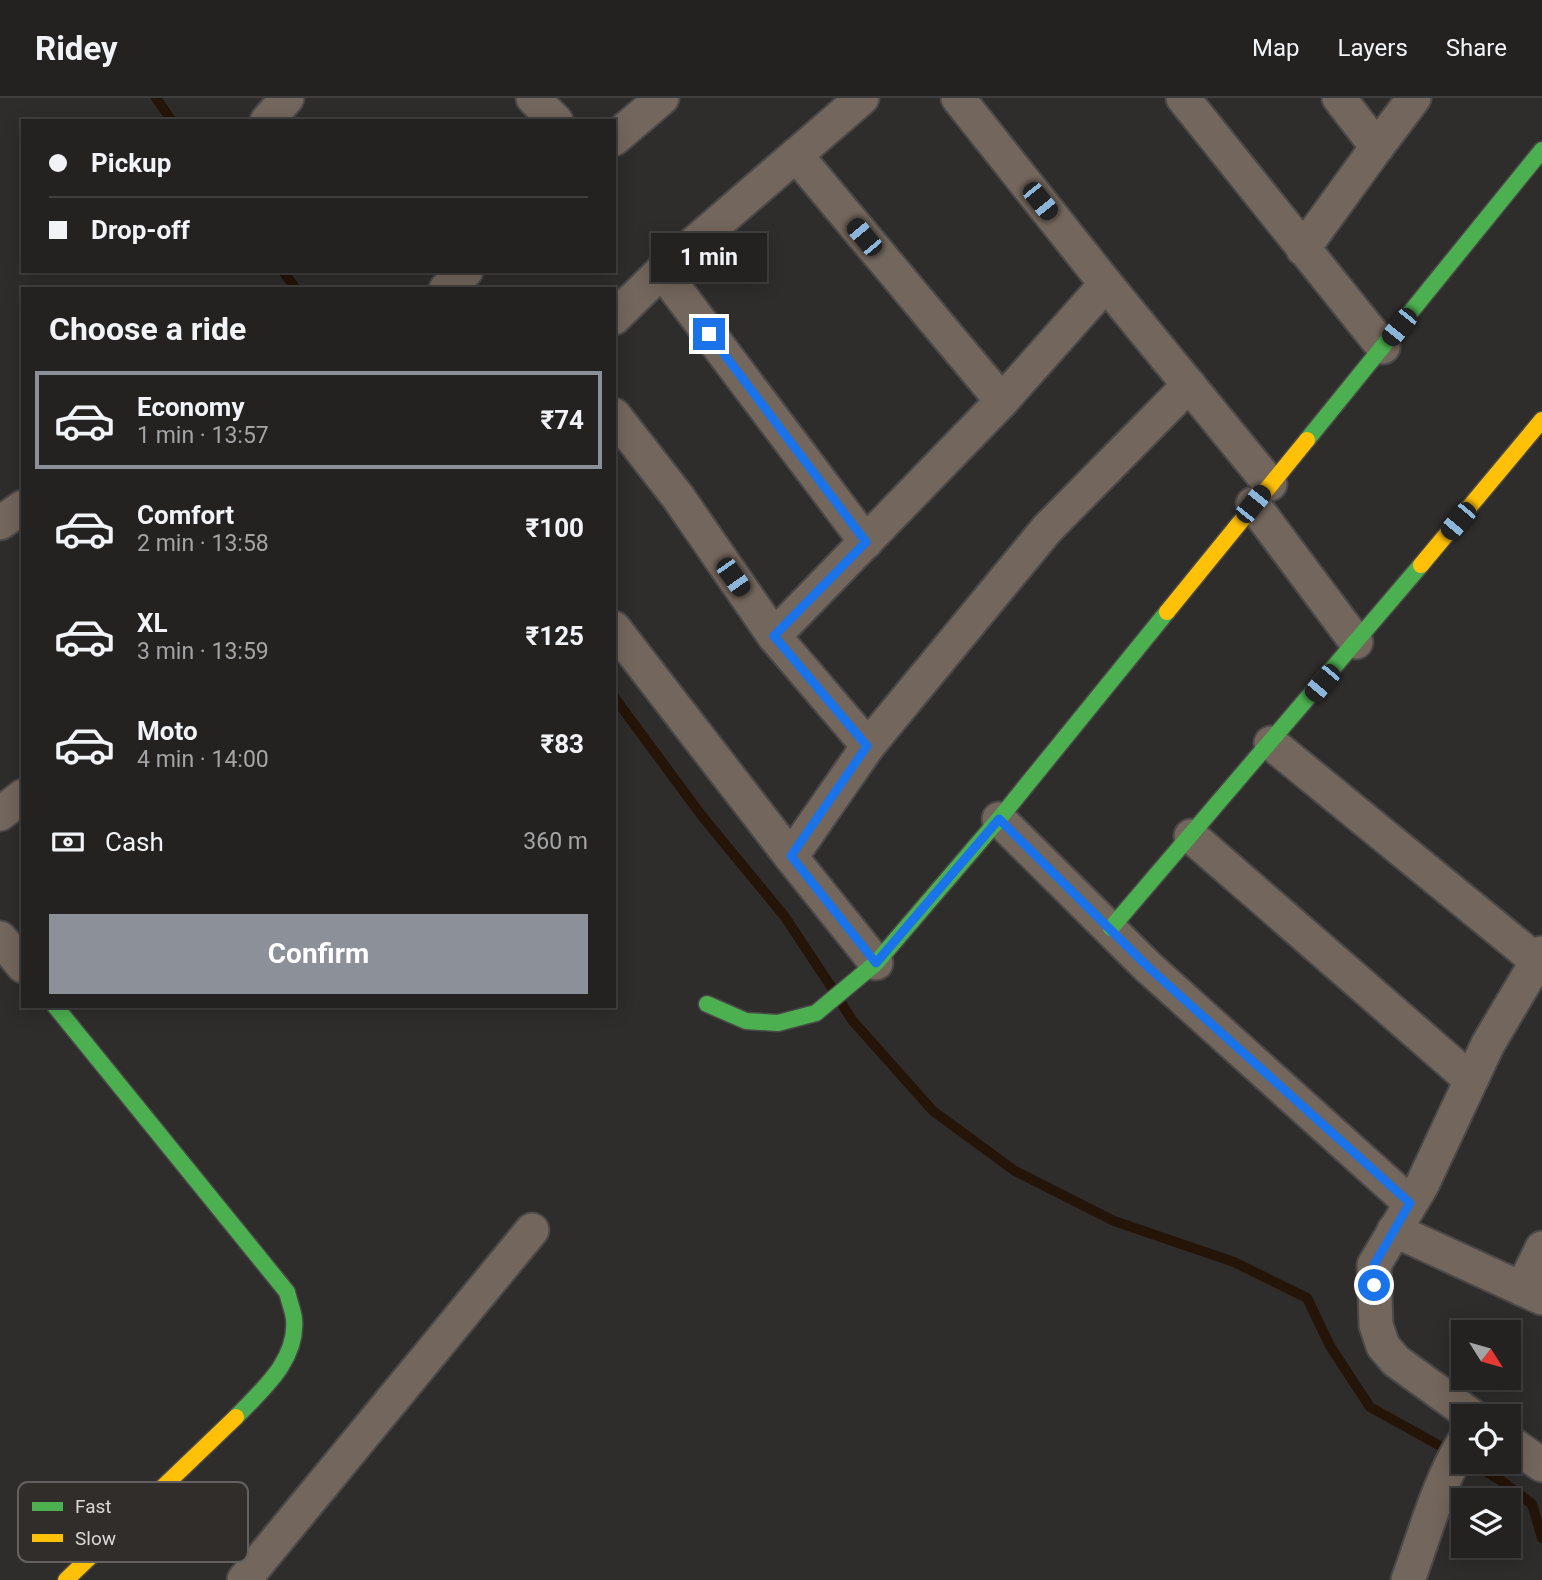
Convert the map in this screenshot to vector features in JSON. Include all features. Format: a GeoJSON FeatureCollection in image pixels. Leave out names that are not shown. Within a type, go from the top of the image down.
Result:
{"type":"FeatureCollection","features":[{"type":"Feature","properties":{"kind":"street"},"geometry":{"type":"LineString","coordinates":[[269,119],[287,98]]}},
{"type":"Feature","properties":{"kind":"street"},"geometry":{"type":"LineString","coordinates":[[533,98],[554,119]]}},
{"type":"Feature","properties":{"kind":"street"},"geometry":{"type":"LineString","coordinates":[[616,137],[662,98]]}},
{"type":"Feature","properties":{"kind":"street"},"geometry":{"type":"LineString","coordinates":[[616,316],[662,271],[862,98]]}},
{"type":"Feature","properties":{"kind":"street"},"geometry":{"type":"LineString","coordinates":[[958,98],[1189,385],[1356,642]]}},
{"type":"Feature","properties":{"kind":"street"},"geometry":{"type":"LineString","coordinates":[[1183,98],[1383,347]]}},
{"type":"Feature","properties":{"kind":"street"},"geometry":{"type":"LineString","coordinates":[[1339,98],[1377,147]]}},
{"type":"Feature","properties":{"kind":"street"},"geometry":{"type":"LineString","coordinates":[[1303,249],[1414,98]]}},
{"type":"Feature","properties":{"kind":"street"},"geometry":{"type":"LineString","coordinates":[[796,155],[1002,401]]}},
{"type":"Feature","properties":{"kind":"street"},"geometry":{"type":"LineString","coordinates":[[707,1004],[746,1021],[778,1023],[816,1013],[867,971],[999,819],[1383,347],[1538,166]]}},
{"type":"Feature","properties":{"kind":"street"},"geometry":{"type":"LineString","coordinates":[[662,271],[866,542]]}},
{"type":"Feature","properties":{"kind":"street"},"geometry":{"type":"LineString","coordinates":[[448,287],[464,273]]}},
{"type":"Feature","properties":{"kind":"street"},"geometry":{"type":"LineString","coordinates":[[774,636],[1002,401],[1106,284]]}},
{"type":"Feature","properties":{"kind":"street"},"geometry":{"type":"LineString","coordinates":[[791,856],[867,746],[1047,529],[1189,385]]}},
{"type":"Feature","properties":{"kind":"street"},"geometry":{"type":"LineString","coordinates":[[616,418],[678,497],[774,636],[867,746]]}},
{"type":"Feature","properties":{"kind":"street"},"geometry":{"type":"LineString","coordinates":[[1111,928],[1540,427]]}},
{"type":"Feature","properties":{"kind":"street"},"geometry":{"type":"LineString","coordinates":[[0,523],[21,508]]}},
{"type":"Feature","properties":{"kind":"street"},"geometry":{"type":"LineString","coordinates":[[616,631],[791,856],[867,971]]}},
{"type":"Feature","properties":{"kind":"street"},"geometry":{"type":"LineString","coordinates":[[1271,743],[1540,957],[1488,1044],[1422,1185],[1374,1265],[1376,1325],[1383,1346],[1395,1362],[1455,1404]]}},
{"type":"Feature","properties":{"kind":"street"},"geometry":{"type":"LineString","coordinates":[[0,814],[21,798]]}},
{"type":"Feature","properties":{"kind":"street"},"geometry":{"type":"LineString","coordinates":[[999,819],[1402,1217],[1532,1293],[1542,1248]]}},
{"type":"Feature","properties":{"kind":"street"},"geometry":{"type":"LineString","coordinates":[[1191,836],[1471,1080]]}},
{"type":"Feature","properties":{"kind":"street"},"geometry":{"type":"LineString","coordinates":[[0,939],[21,965]]}},
{"type":"Feature","properties":{"kind":"street"},"geometry":{"type":"LineString","coordinates":[[57,1008],[287,1292],[294,1320],[291,1349],[272,1380],[169,1482]]}},
{"type":"Feature","properties":{"kind":"street"},"geometry":{"type":"LineString","coordinates":[[244,1580],[532,1230]]}},
{"type":"Feature","properties":{"kind":"street"},"geometry":{"type":"LineString","coordinates":[[1521,1450],[1542,1465]]}},
{"type":"Feature","properties":{"kind":"street"},"geometry":{"type":"LineString","coordinates":[[1408,1580],[1451,1469]]}},
{"type":"Feature","properties":{"kind":"street"},"geometry":{"type":"LineString","coordinates":[[66,1580],[85,1562]]}},
{"type":"Feature","properties":{"kind":"waterway"},"geometry":{"type":"LineString","coordinates":[[156,98],[171,119]]}},
{"type":"Feature","properties":{"kind":"waterway"},"geometry":{"type":"LineString","coordinates":[[284,273],[295,287]]}},
{"type":"Feature","properties":{"kind":"waterway"},"geometry":{"type":"LineString","coordinates":[[616,700],[702,816],[785,917],[832,988]]}},
{"type":"Feature","properties":{"kind":"waterway"},"geometry":{"type":"LineString","coordinates":[[842,1004],[852,1020],[933,1111],[1015,1171],[1114,1221],[1234,1262],[1307,1298],[1330,1346],[1370,1407],[1451,1452]]}},
{"type":"Feature","properties":{"kind":"waterway"},"geometry":{"type":"LineString","coordinates":[[1490,1474],[1532,1504],[1542,1538]]}},
{"type":"Feature","properties":{"kind":"traffic: fast"},"geometry":{"type":"LineString","coordinates":[[1307,440],[1542,150]]}},
{"type":"Feature","properties":{"kind":"traffic: fast"},"geometry":{"type":"LineString","coordinates":[[1111,928],[1421,565]]}},
{"type":"Feature","properties":{"kind":"traffic: fast"},"geometry":{"type":"LineString","coordinates":[[707,1004],[746,1021],[778,1023],[816,1013],[876,963],[999,819],[1167,612]]}},
{"type":"Feature","properties":{"kind":"traffic: fast"},"geometry":{"type":"LineString","coordinates":[[57,1008],[287,1292],[294,1319],[290,1348],[267,1385],[236,1417]]}},
{"type":"Feature","properties":{"kind":"traffic: slow"},"geometry":{"type":"LineString","coordinates":[[1421,565],[1542,420]]}},
{"type":"Feature","properties":{"kind":"traffic: slow"},"geometry":{"type":"LineString","coordinates":[[1167,612],[1307,440]]}},
{"type":"Feature","properties":{"kind":"traffic: slow"},"geometry":{"type":"LineString","coordinates":[[168,1482],[236,1417]]}},
{"type":"Feature","properties":{"kind":"traffic: slow"},"geometry":{"type":"LineString","coordinates":[[66,1580],[85,1562]]}},
{"type":"Feature","properties":{"kind":"route"},"geometry":{"type":"LineString","coordinates":[[709,334],[866,542],[774,636],[867,746],[791,856],[876,963],[999,819],[1147,966],[1410,1203],[1374,1265],[1374,1285]]}}]}
